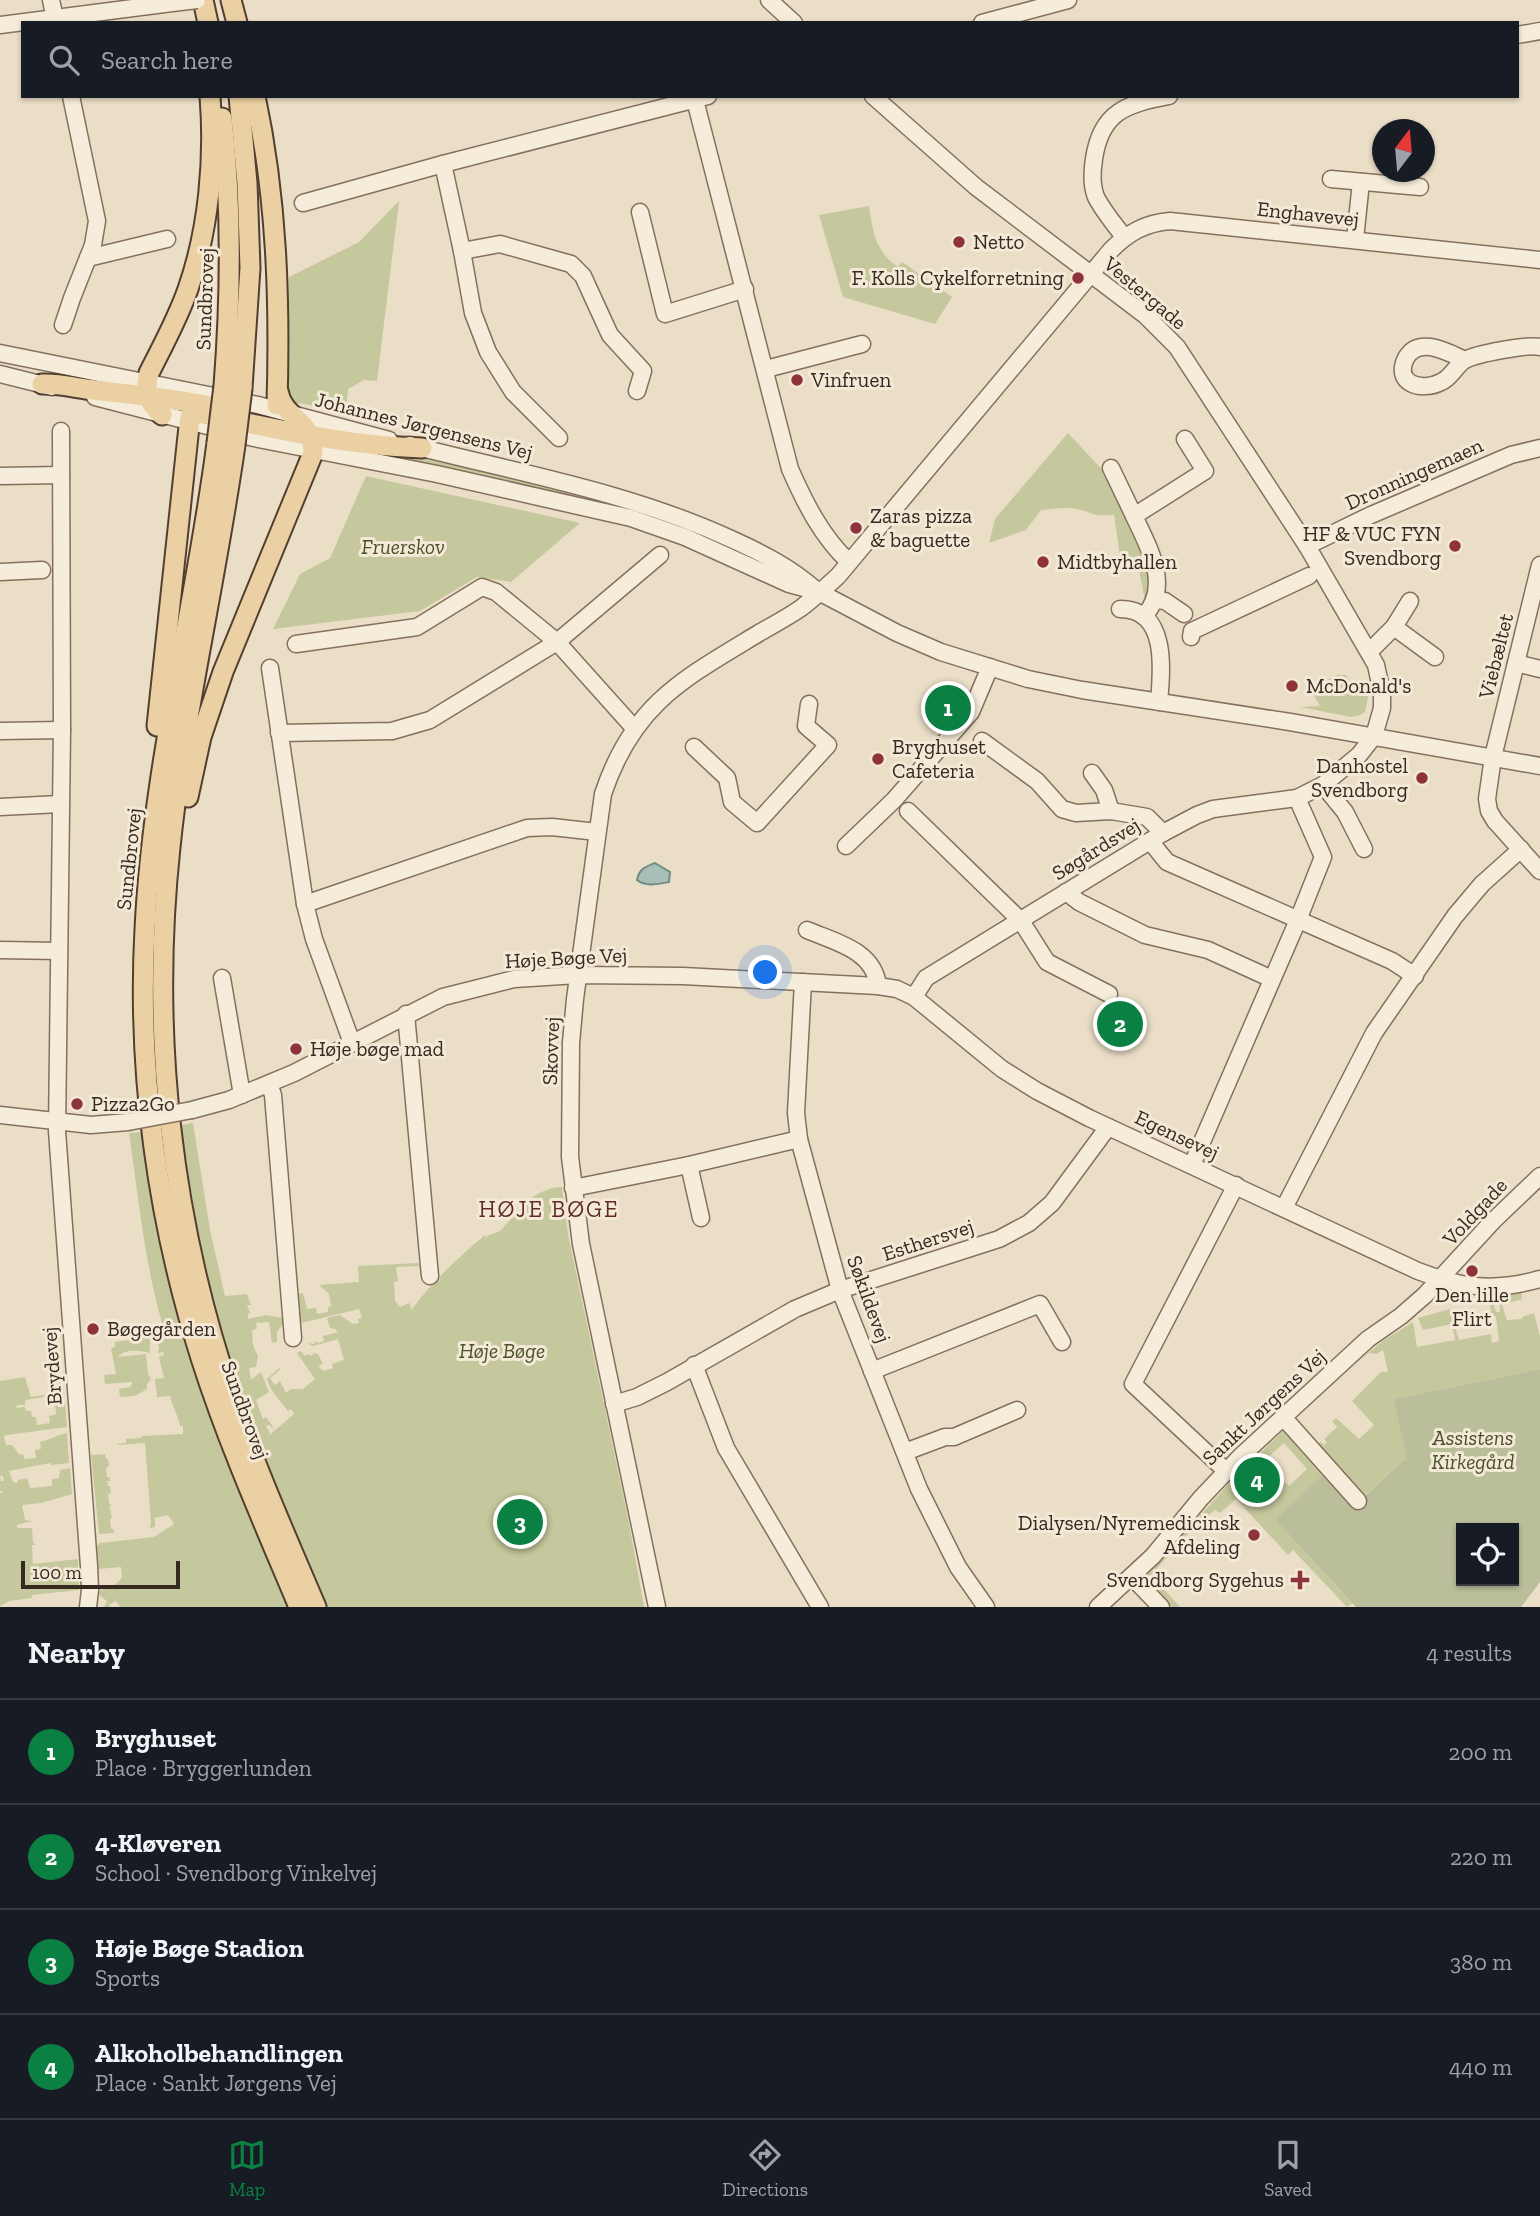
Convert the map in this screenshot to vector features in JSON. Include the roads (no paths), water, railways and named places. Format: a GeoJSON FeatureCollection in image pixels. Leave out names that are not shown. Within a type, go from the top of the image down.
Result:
{"type":"FeatureCollection","features":[{"type":"Feature","properties":{"kind":"main road"},"geometry":{"type":"LineString","coordinates":[[195,0],[199,21]]}},
{"type":"Feature","properties":{"kind":"main road"},"geometry":{"type":"LineString","coordinates":[[203,0],[208,21]]}},
{"type":"Feature","properties":{"kind":"main road"},"geometry":{"type":"LineString","coordinates":[[222,0],[227,21]]}},
{"type":"Feature","properties":{"kind":"main road"},"geometry":{"type":"LineString","coordinates":[[231,0],[236,21]]}},
{"type":"Feature","properties":{"kind":"main road"},"geometry":{"type":"LineString","coordinates":[[162,415],[153,408],[147,389],[149,373],[179,312],[194,270],[210,175],[212,135],[209,98]]}},
{"type":"Feature","properties":{"kind":"main road","name":"Sundbrovej"},"geometry":{"type":"LineString","coordinates":[[219,98],[228,189],[233,387]]}},
{"type":"Feature","properties":{"kind":"main road","name":"Sundbrovej"},"geometry":{"type":"LineString","coordinates":[[239,98],[247,183],[250,268],[170,849],[162,977],[167,1091],[184,1215],[212,1334],[251,1450],[316,1607]]}},
{"type":"Feature","properties":{"kind":"main road"},"geometry":{"type":"LineString","coordinates":[[43,384],[56,383],[86,389],[147,389],[271,419],[282,406],[277,246],[268,161],[255,98]]}},
{"type":"Feature","properties":{"kind":"main road"},"geometry":{"type":"LineString","coordinates":[[167,1091],[173,909],[181,833],[201,737],[223,671],[310,460],[312,442],[304,426],[282,406]]}},
{"type":"Feature","properties":{"kind":"main road"},"geometry":{"type":"LineString","coordinates":[[144,950],[142,872],[189,423],[193,414],[312,442],[422,448]]}},
{"type":"Feature","properties":{"kind":"main road","name":"Sundbrovej"},"geometry":{"type":"LineString","coordinates":[[226,444],[207,510],[164,754],[149,873],[144,950],[147,1077],[158,1169],[176,1266],[193,1331],[217,1403],[299,1607]]}},
{"type":"Feature","properties":{"kind":"street"},"geometry":{"type":"LineString","coordinates":[[51,0],[55,20],[195,0]]}},
{"type":"Feature","properties":{"kind":"street"},"geometry":{"type":"LineString","coordinates":[[769,0],[792,21]]}},
{"type":"Feature","properties":{"kind":"street"},"geometry":{"type":"LineString","coordinates":[[989,21],[1068,0]]}},
{"type":"Feature","properties":{"kind":"street"},"geometry":{"type":"LineString","coordinates":[[0,25],[21,23]]}},
{"type":"Feature","properties":{"kind":"street"},"geometry":{"type":"LineString","coordinates":[[1519,35],[1540,31]]}},
{"type":"Feature","properties":{"kind":"street"},"geometry":{"type":"LineString","coordinates":[[64,325],[93,246],[97,221],[71,98]]}},
{"type":"Feature","properties":{"kind":"street"},"geometry":{"type":"LineString","coordinates":[[303,203],[443,163],[702,98],[745,289],[790,469],[825,535],[849,562]]}},
{"type":"Feature","properties":{"kind":"street","name":"Vestergade"},"geometry":{"type":"LineString","coordinates":[[875,98],[976,187],[1146,316],[1177,347],[1307,547],[1369,652],[1380,679],[1382,694],[1379,722],[1374,736]]}},
{"type":"Feature","properties":{"kind":"street"},"geometry":{"type":"LineString","coordinates":[[1124,237],[1096,197],[1092,179],[1100,135],[1119,111],[1135,102],[1158,98]]}},
{"type":"Feature","properties":{"kind":"street"},"geometry":{"type":"LineString","coordinates":[[443,163],[473,313],[488,352],[513,393],[559,438]]}},
{"type":"Feature","properties":{"kind":"street"},"geometry":{"type":"LineString","coordinates":[[1331,179],[1420,187]]}},
{"type":"Feature","properties":{"kind":"street"},"geometry":{"type":"LineString","coordinates":[[1355,239],[1361,182]]}},
{"type":"Feature","properties":{"kind":"street"},"geometry":{"type":"LineString","coordinates":[[639,212],[665,314],[745,289]]}},
{"type":"Feature","properties":{"kind":"street","name":"Enghavevej"},"geometry":{"type":"LineString","coordinates":[[849,562],[1111,250],[1124,237],[1148,225],[1170,221],[1540,260]]}},
{"type":"Feature","properties":{"kind":"street"},"geometry":{"type":"LineString","coordinates":[[88,258],[167,239]]}},
{"type":"Feature","properties":{"kind":"street"},"geometry":{"type":"LineString","coordinates":[[462,251],[500,244],[571,264],[583,276],[610,335],[643,371],[636,390]]}},
{"type":"Feature","properties":{"kind":"street"},"geometry":{"type":"LineString","coordinates":[[766,369],[862,344]]}},
{"type":"Feature","properties":{"kind":"street"},"geometry":{"type":"LineString","coordinates":[[1465,360],[1528,345],[1540,347]]}},
{"type":"Feature","properties":{"kind":"street"},"geometry":{"type":"LineString","coordinates":[[0,353],[147,389]]}},
{"type":"Feature","properties":{"kind":"street"},"geometry":{"type":"LineString","coordinates":[[0,374],[189,423]]}},
{"type":"Feature","properties":{"kind":"street","name":"Johannes Jørgensens Vej"},"geometry":{"type":"LineString","coordinates":[[282,406],[422,448],[586,487],[659,509],[711,529],[757,551],[799,574],[819,592]]}},
{"type":"Feature","properties":{"kind":"street","name":"Brydevej"},"geometry":{"type":"LineString","coordinates":[[61,431],[62,730],[57,1121],[89,1566],[88,1607]]}},
{"type":"Feature","properties":{"kind":"street"},"geometry":{"type":"LineString","coordinates":[[1134,516],[1205,471],[1185,439]]}},
{"type":"Feature","properties":{"kind":"street","name":"Johannes Jørgensens Vej"},"geometry":{"type":"LineString","coordinates":[[312,442],[437,474],[631,518],[685,537],[789,584],[819,592],[897,633],[941,652],[990,667],[1064,687],[1374,736]]}},
{"type":"Feature","properties":{"kind":"street","name":"Dronningemaen"},"geometry":{"type":"LineString","coordinates":[[1307,547],[1371,515],[1488,464],[1518,452],[1540,448]]}},
{"type":"Feature","properties":{"kind":"street"},"geometry":{"type":"LineString","coordinates":[[1111,468],[1153,555],[1157,581],[1151,609],[1144,616]]}},
{"type":"Feature","properties":{"kind":"street"},"geometry":{"type":"LineString","coordinates":[[0,476],[61,475]]}},
{"type":"Feature","properties":{"kind":"street"},"geometry":{"type":"LineString","coordinates":[[279,733],[392,731],[430,720],[557,642],[660,555]]}},
{"type":"Feature","properties":{"kind":"street","name":"Skovvej"},"geometry":{"type":"LineString","coordinates":[[657,1607],[581,1244],[570,1157],[571,1043],[603,794],[611,771],[634,728],[676,684],[800,608],[838,576],[849,562]]}},
{"type":"Feature","properties":{"kind":"street","name":"Viebæltet"},"geometry":{"type":"LineString","coordinates":[[1493,757],[1540,565]]}},
{"type":"Feature","properties":{"kind":"street"},"geometry":{"type":"LineString","coordinates":[[0,572],[42,570]]}},
{"type":"Feature","properties":{"kind":"street"},"geometry":{"type":"LineString","coordinates":[[1191,637],[1192,631],[1309,576]]}},
{"type":"Feature","properties":{"kind":"street"},"geometry":{"type":"LineString","coordinates":[[296,644],[417,627],[482,587],[496,592],[557,642],[634,728]]}},
{"type":"Feature","properties":{"kind":"street"},"geometry":{"type":"LineString","coordinates":[[1154,600],[1165,601],[1184,614]]}},
{"type":"Feature","properties":{"kind":"street"},"geometry":{"type":"LineString","coordinates":[[1369,652],[1394,627],[1410,601]]}},
{"type":"Feature","properties":{"kind":"street"},"geometry":{"type":"LineString","coordinates":[[1120,609],[1133,610],[1144,616],[1155,631],[1160,650],[1159,702]]}},
{"type":"Feature","properties":{"kind":"street"},"geometry":{"type":"LineString","coordinates":[[1394,627],[1435,657]]}},
{"type":"Feature","properties":{"kind":"street"},"geometry":{"type":"LineString","coordinates":[[1516,663],[1540,669]]}},
{"type":"Feature","properties":{"kind":"street"},"geometry":{"type":"LineString","coordinates":[[846,846],[894,800],[971,712],[990,667]]}},
{"type":"Feature","properties":{"kind":"street"},"geometry":{"type":"LineString","coordinates":[[270,668],[304,904],[352,1043]]}},
{"type":"Feature","properties":{"kind":"street"},"geometry":{"type":"LineString","coordinates":[[694,747],[727,778],[732,802],[757,823],[828,745],[806,726],[809,704]]}},
{"type":"Feature","properties":{"kind":"street"},"geometry":{"type":"LineString","coordinates":[[0,731],[62,730]]}},
{"type":"Feature","properties":{"kind":"street"},"geometry":{"type":"LineString","coordinates":[[1374,736],[1540,766]]}},
{"type":"Feature","properties":{"kind":"street","name":"Søgårdsvej"},"geometry":{"type":"LineString","coordinates":[[914,997],[926,978],[1157,837],[1213,809],[1297,798],[1323,785],[1359,755],[1374,736]]}},
{"type":"Feature","properties":{"kind":"street"},"geometry":{"type":"LineString","coordinates":[[982,741],[1037,781],[1062,809],[1076,813],[1111,811],[1147,817],[1167,862],[1392,961],[1415,976]]}},
{"type":"Feature","properties":{"kind":"street"},"geometry":{"type":"LineString","coordinates":[[1493,757],[1487,788],[1489,811],[1540,871]]}},
{"type":"Feature","properties":{"kind":"street"},"geometry":{"type":"LineString","coordinates":[[1092,773],[1104,790],[1111,811]]}},
{"type":"Feature","properties":{"kind":"street"},"geometry":{"type":"LineString","coordinates":[[1323,785],[1345,812],[1364,849]]}},
{"type":"Feature","properties":{"kind":"street"},"geometry":{"type":"LineString","coordinates":[[1192,1165],[1323,857],[1297,798]]}},
{"type":"Feature","properties":{"kind":"street"},"geometry":{"type":"LineString","coordinates":[[0,807],[60,804]]}},
{"type":"Feature","properties":{"kind":"street"},"geometry":{"type":"LineString","coordinates":[[908,811],[1021,921],[1047,962],[1109,994]]}},
{"type":"Feature","properties":{"kind":"street"},"geometry":{"type":"LineString","coordinates":[[304,904],[527,828],[552,827],[597,832]]}},
{"type":"Feature","properties":{"kind":"street"},"geometry":{"type":"LineString","coordinates":[[1284,1208],[1359,1060],[1455,916],[1482,884],[1521,849]]}},
{"type":"Feature","properties":{"kind":"street"},"geometry":{"type":"LineString","coordinates":[[1066,892],[1079,902],[1146,935],[1208,950],[1272,979]]}},
{"type":"Feature","properties":{"kind":"street"},"geometry":{"type":"LineString","coordinates":[[807,930],[861,955],[877,976],[878,986]]}},
{"type":"Feature","properties":{"kind":"street"},"geometry":{"type":"LineString","coordinates":[[0,950],[59,951]]}},
{"type":"Feature","properties":{"kind":"street","name":"Høje Bøge Vej"},"geometry":{"type":"LineString","coordinates":[[0,1115],[91,1125],[128,1122],[192,1110],[269,1084],[406,1014],[451,995],[499,982],[578,975],[683,976],[878,986],[897,989],[914,997]]}},
{"type":"Feature","properties":{"kind":"street"},"geometry":{"type":"LineString","coordinates":[[222,978],[242,1095]]}},
{"type":"Feature","properties":{"kind":"street","name":"Søkildevej"},"geometry":{"type":"LineString","coordinates":[[803,982],[796,1113],[799,1139],[840,1290],[919,1489],[958,1567],[985,1607]]}},
{"type":"Feature","properties":{"kind":"street","name":"Egensevej"},"geometry":{"type":"LineString","coordinates":[[914,997],[1002,1069],[1037,1091],[1108,1127],[1383,1255],[1465,1286],[1513,1286],[1540,1279]]}},
{"type":"Feature","properties":{"kind":"street"},"geometry":{"type":"LineString","coordinates":[[406,1014],[430,1276]]}},
{"type":"Feature","properties":{"kind":"street"},"geometry":{"type":"LineString","coordinates":[[269,1084],[273,1095],[293,1338]]}},
{"type":"Feature","properties":{"kind":"street","name":"Esthersvej"},"geometry":{"type":"LineString","coordinates":[[614,1404],[637,1397],[795,1309],[840,1290],[999,1239],[1029,1223],[1052,1203],[1108,1127]]}},
{"type":"Feature","properties":{"kind":"street"},"geometry":{"type":"LineString","coordinates":[[573,1188],[689,1165],[799,1139]]}},
{"type":"Feature","properties":{"kind":"street"},"geometry":{"type":"LineString","coordinates":[[689,1165],[701,1218]]}},
{"type":"Feature","properties":{"kind":"street","name":"Voldgade"},"geometry":{"type":"LineString","coordinates":[[1441,1279],[1493,1221],[1540,1175]]}},
{"type":"Feature","properties":{"kind":"street"},"geometry":{"type":"LineString","coordinates":[[1226,1471],[1133,1384],[1236,1185]]}},
{"type":"Feature","properties":{"kind":"street","name":"Sankt Jørgens Vej"},"geometry":{"type":"LineString","coordinates":[[1098,1607],[1166,1542],[1226,1471],[1368,1339],[1401,1316],[1441,1279]]}},
{"type":"Feature","properties":{"kind":"street"},"geometry":{"type":"LineString","coordinates":[[873,1371],[1040,1304],[1062,1342]]}},
{"type":"Feature","properties":{"kind":"street"},"geometry":{"type":"LineString","coordinates":[[694,1365],[726,1448],[820,1607]]}},
{"type":"Feature","properties":{"kind":"street"},"geometry":{"type":"LineString","coordinates":[[905,1452],[944,1437],[954,1437],[1017,1410]]}},
{"type":"Feature","properties":{"kind":"street"},"geometry":{"type":"LineString","coordinates":[[1283,1417],[1358,1501]]}},
{"type":"Feature","properties":{"kind":"street"},"geometry":{"type":"LineString","coordinates":[[1132,1577],[1161,1607]]}},
{"type":"Feature","properties":{"kind":"water"},"geometry":{"type":"Polygon","coordinates":[[[655,863],[670,872],[669,882],[648,884],[637,880],[643,869],[655,863]]]}},
{"type":"Feature","properties":{"kind":"place","name":"Netto"},"geometry":{"type":"Point","coordinates":[959,242]}},
{"type":"Feature","properties":{"kind":"place","name":"F. Kolls Cykelforretning"},"geometry":{"type":"Point","coordinates":[1078,278]}},
{"type":"Feature","properties":{"kind":"place","name":"Vinfruen"},"geometry":{"type":"Point","coordinates":[797,380]}},
{"type":"Feature","properties":{"kind":"place","name":"Zaras pizza & baguette"},"geometry":{"type":"Point","coordinates":[856,528]}},
{"type":"Feature","properties":{"kind":"place","name":"HF & VUC FYN Svendborg"},"geometry":{"type":"Point","coordinates":[1455,546]}},
{"type":"Feature","properties":{"kind":"place","name":"Midtbyhallen"},"geometry":{"type":"Point","coordinates":[1043,562]}},
{"type":"Feature","properties":{"kind":"place","name":"McDonald's"},"geometry":{"type":"Point","coordinates":[1292,686]}},
{"type":"Feature","properties":{"kind":"place","name":"Bryghuset"},"geometry":{"type":"Point","coordinates":[948,708]}},
{"type":"Feature","properties":{"kind":"place","name":"Bryghuset Cafeteria"},"geometry":{"type":"Point","coordinates":[878,759]}},
{"type":"Feature","properties":{"kind":"place","name":"Danhostel Svendborg"},"geometry":{"type":"Point","coordinates":[1422,778]}},
{"type":"Feature","properties":{"kind":"place","name":"4-Kløveren"},"geometry":{"type":"Point","coordinates":[1120,1024]}},
{"type":"Feature","properties":{"kind":"place","name":"Høje bøge mad"},"geometry":{"type":"Point","coordinates":[296,1049]}},
{"type":"Feature","properties":{"kind":"place","name":"Pizza2Go"},"geometry":{"type":"Point","coordinates":[77,1104]}},
{"type":"Feature","properties":{"kind":"place","name":"Den lille Flirt"},"geometry":{"type":"Point","coordinates":[1472,1271]}},
{"type":"Feature","properties":{"kind":"place","name":"Bøgegården"},"geometry":{"type":"Point","coordinates":[93,1329]}},
{"type":"Feature","properties":{"kind":"place","name":"Alkoholbehandlingen"},"geometry":{"type":"Point","coordinates":[1257,1480]}},
{"type":"Feature","properties":{"kind":"place","name":"Høje Bøge Stadion"},"geometry":{"type":"Point","coordinates":[520,1522]}},
{"type":"Feature","properties":{"kind":"place","name":"Dialysen/Nyremedicinsk Afdeling"},"geometry":{"type":"Point","coordinates":[1254,1535]}},
{"type":"Feature","properties":{"kind":"place","name":"Svendborg Sygehus"},"geometry":{"type":"Point","coordinates":[1300,1580]}},
{"type":"Feature","properties":{"kind":"district","name":"HØJE BØGE"},"geometry":{"type":"Point","coordinates":[549,1209]}},
{"type":"Feature","properties":{"kind":"park label","name":"Fruerskov"},"geometry":{"type":"Point","coordinates":[403,547]}},
{"type":"Feature","properties":{"kind":"park label","name":"Høje Bøge"},"geometry":{"type":"Point","coordinates":[502,1351]}},
{"type":"Feature","properties":{"kind":"park label","name":"Assistens Kirkegård"},"geometry":{"type":"Point","coordinates":[1473,1450]}}]}
